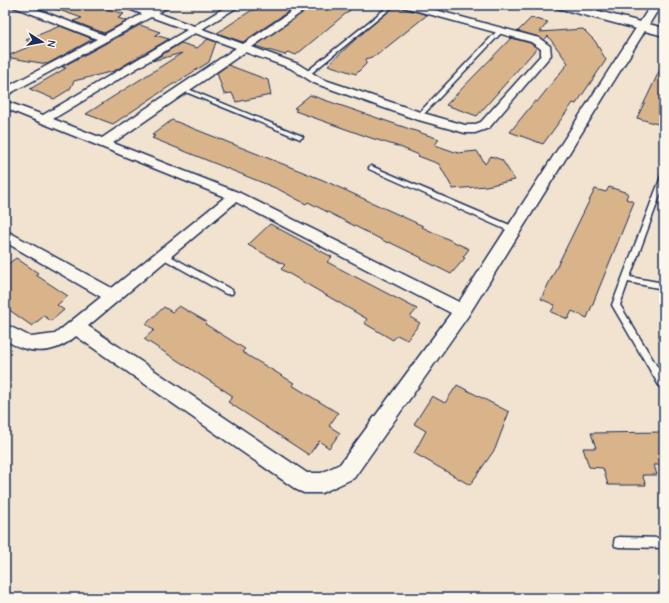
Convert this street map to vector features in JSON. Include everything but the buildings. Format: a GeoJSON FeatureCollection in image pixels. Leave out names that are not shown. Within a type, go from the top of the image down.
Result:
{"type":"FeatureCollection","features":[{"type":"Feature","properties":{"kind":"street"},"geometry":{"type":"LineString","coordinates":[[17,5],[104,38]]}},
{"type":"Feature","properties":{"kind":"street"},"geometry":{"type":"LineString","coordinates":[[127,5],[294,66],[318,81],[419,116],[465,129],[475,129],[485,125],[546,55],[546,48],[536,40],[406,5]]}},
{"type":"Feature","properties":{"kind":"street"},"geometry":{"type":"LineString","coordinates":[[5,93],[166,5]]}},
{"type":"Feature","properties":{"kind":"street"},"geometry":{"type":"LineString","coordinates":[[44,119],[236,5]]}},
{"type":"Feature","properties":{"kind":"street"},"geometry":{"type":"LineString","coordinates":[[104,143],[307,5]]}},
{"type":"Feature","properties":{"kind":"street"},"geometry":{"type":"LineString","coordinates":[[561,5],[664,32]]}},
{"type":"Feature","properties":{"kind":"street"},"geometry":{"type":"LineString","coordinates":[[76,327],[304,483],[322,483],[347,471],[462,311],[644,27],[656,5]]}},
{"type":"Feature","properties":{"kind":"street"},"geometry":{"type":"LineString","coordinates":[[5,104],[235,196],[462,311]]}},
{"type":"Feature","properties":{"kind":"street"},"geometry":{"type":"LineString","coordinates":[[5,331],[22,342],[42,345],[60,340],[235,196]]}},
{"type":"Feature","properties":{"kind":"street"},"geometry":{"type":"LineString","coordinates":[[5,235],[113,296]]}},
{"type":"Feature","properties":{"kind":"lane"},"geometry":{"type":"LineString","coordinates":[[307,74],[393,5]]}},
{"type":"Feature","properties":{"kind":"lane"},"geometry":{"type":"LineString","coordinates":[[419,116],[500,31]]}},
{"type":"Feature","properties":{"kind":"lane"},"geometry":{"type":"LineString","coordinates":[[183,89],[300,137]]}},
{"type":"Feature","properties":{"kind":"lane"},"geometry":{"type":"LineString","coordinates":[[371,168],[514,230]]}},
{"type":"Feature","properties":{"kind":"lane"},"geometry":{"type":"LineString","coordinates":[[664,176],[616,305],[661,374],[664,386]]}},
{"type":"Feature","properties":{"kind":"lane"},"geometry":{"type":"LineString","coordinates":[[163,255],[229,292]]}},
{"type":"Feature","properties":{"kind":"lane"},"geometry":{"type":"LineString","coordinates":[[626,279],[658,285],[664,284]]}},
{"type":"Feature","properties":{"kind":"lane"},"geometry":{"type":"LineString","coordinates":[[619,542],[664,543]]}}]}
